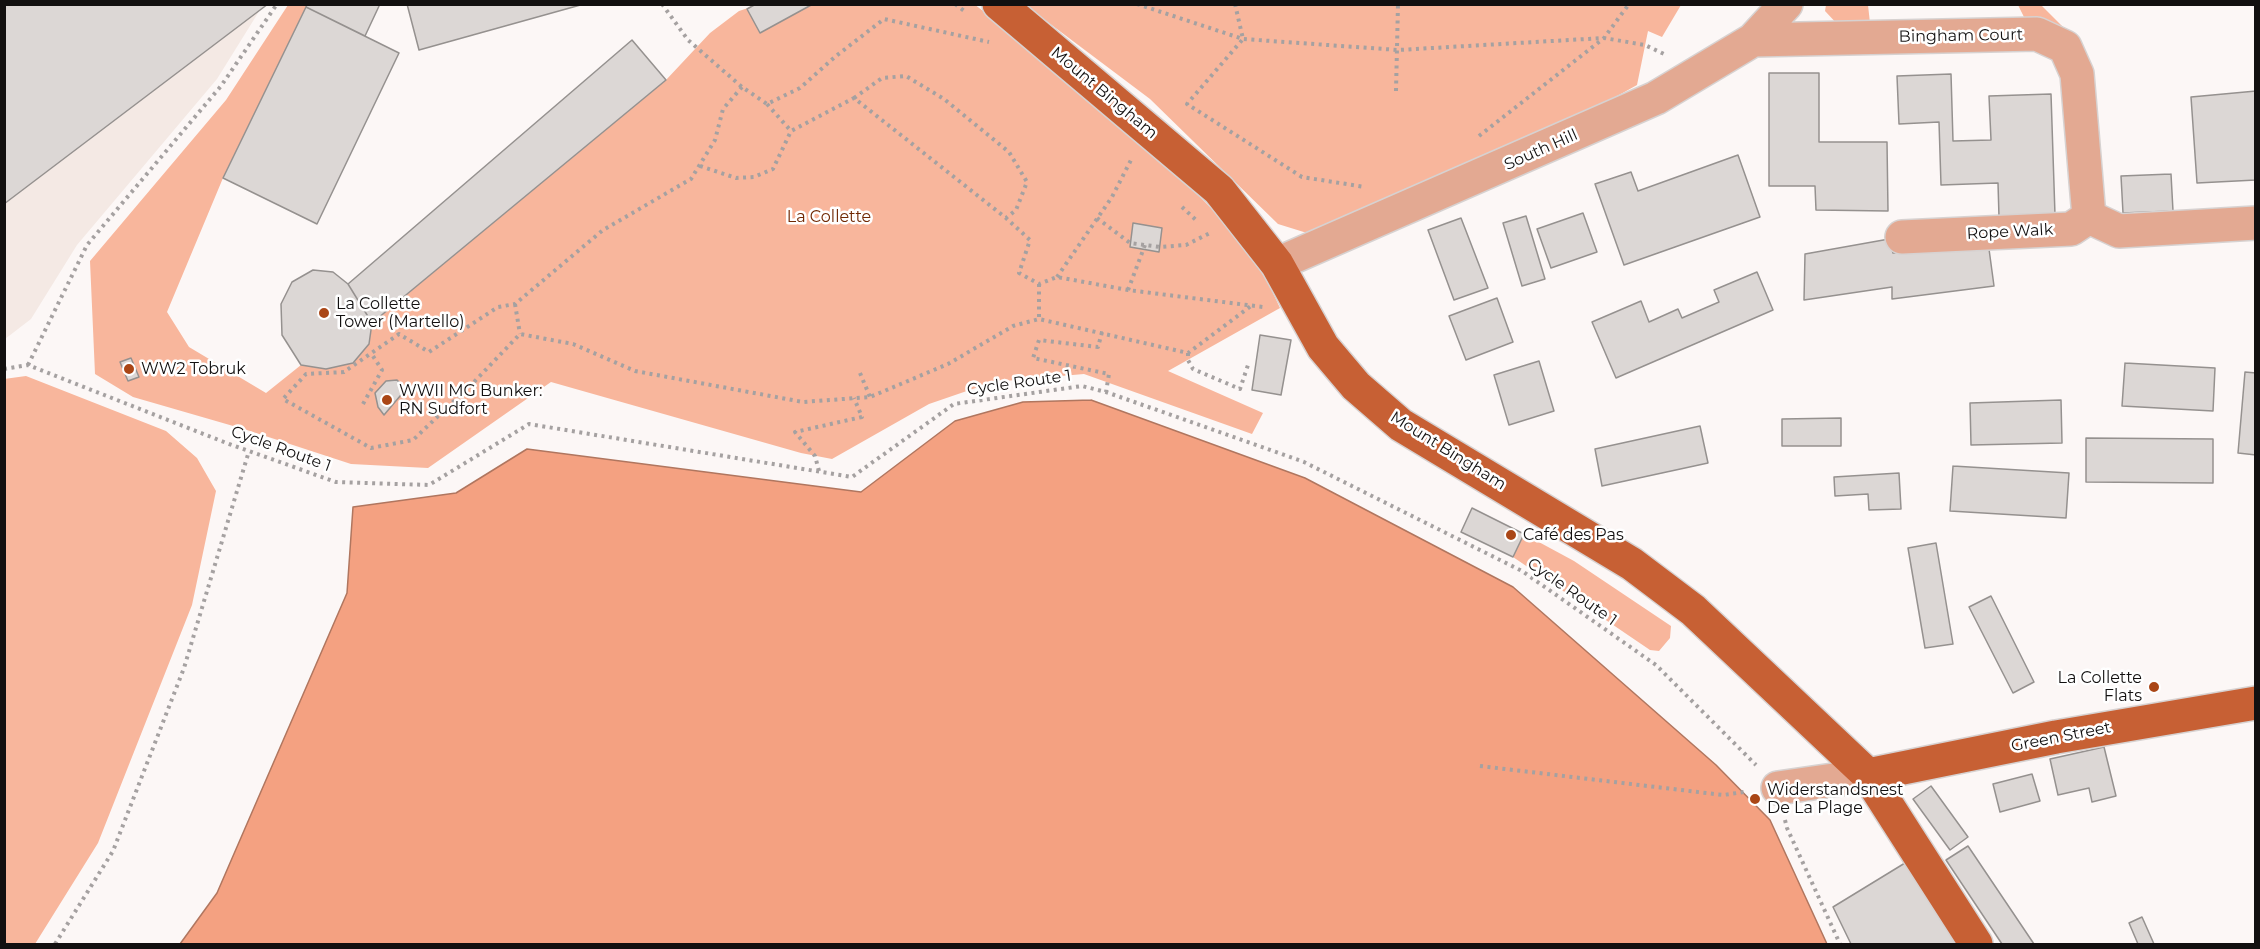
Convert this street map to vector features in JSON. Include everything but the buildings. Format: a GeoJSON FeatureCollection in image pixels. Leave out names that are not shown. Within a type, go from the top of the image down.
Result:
{"type":"FeatureCollection","features":[{"type":"Feature","properties":{"kind":"main road","name":"Mount Bingham"},"geometry":{"type":"LineString","coordinates":[[1006,11],[1220,190],[1277,264],[1323,347],[1356,386],[1401,425],[1641,570],[1693,610],[1868,775],[1976,945]]}},
{"type":"Feature","properties":{"kind":"main road","name":"Green Street"},"geometry":{"type":"LineString","coordinates":[[1868,775],[2056,737],[2256,703]]}},
{"type":"Feature","properties":{"kind":"street","name":"South Hill"},"geometry":{"type":"LineString","coordinates":[[1277,264],[1656,98],[1753,40],[1786,4]]}},
{"type":"Feature","properties":{"kind":"street","name":"Bingham Court"},"geometry":{"type":"LineString","coordinates":[[1753,40],[2037,34],[2065,47],[2077,74],[2089,217]]}},
{"type":"Feature","properties":{"kind":"street"},"geometry":{"type":"LineString","coordinates":[[2089,217],[2119,231],[2256,223]]}},
{"type":"Feature","properties":{"kind":"street","name":"Rope Walk"},"geometry":{"type":"LineString","coordinates":[[1902,237],[2071,229],[2089,217]]}},
{"type":"Feature","properties":{"kind":"street"},"geometry":{"type":"LineString","coordinates":[[1778,789],[1868,775]]}},
{"type":"Feature","properties":{"kind":"path"},"geometry":{"type":"LineString","coordinates":[[4,369],[28,365],[87,245],[221,86],[277,4]]}},
{"type":"Feature","properties":{"kind":"path"},"geometry":{"type":"LineString","coordinates":[[662,4],[688,40],[742,87],[767,104],[791,131]]}},
{"type":"Feature","properties":{"kind":"path"},"geometry":{"type":"LineString","coordinates":[[1137,4],[1243,39],[1398,50],[1604,38],[1645,45],[1700,71]]}},
{"type":"Feature","properties":{"kind":"path"},"geometry":{"type":"LineString","coordinates":[[1235,4],[1243,39]]}},
{"type":"Feature","properties":{"kind":"path"},"geometry":{"type":"LineString","coordinates":[[1396,90],[1398,4]]}},
{"type":"Feature","properties":{"kind":"path"},"geometry":{"type":"LineString","coordinates":[[1471,143],[1604,38],[1629,4]]}},
{"type":"Feature","properties":{"kind":"path"},"geometry":{"type":"LineString","coordinates":[[767,104],[800,88],[836,56],[884,19],[991,43],[1005,29],[1006,11]]}},
{"type":"Feature","properties":{"kind":"path"},"geometry":{"type":"LineString","coordinates":[[1243,39],[1187,104],[1302,177],[1371,188]]}},
{"type":"Feature","properties":{"kind":"path"},"geometry":{"type":"LineString","coordinates":[[699,166],[736,178],[754,177],[773,170],[791,131],[854,98],[882,78],[906,76],[944,99],[1009,152],[1027,182],[1016,210],[1006,218]]}},
{"type":"Feature","properties":{"kind":"path"},"geometry":{"type":"LineString","coordinates":[[520,334],[413,441],[371,448],[283,399],[306,374],[344,372],[399,333],[429,352],[498,307],[515,304],[603,230],[691,179],[715,140],[723,109],[742,87]]}},
{"type":"Feature","properties":{"kind":"path"},"geometry":{"type":"LineString","coordinates":[[854,98],[1006,218],[1030,240],[1019,273],[1039,284]]}},
{"type":"Feature","properties":{"kind":"path"},"geometry":{"type":"LineString","coordinates":[[1057,277],[1112,197],[1131,159],[1139,167]]}},
{"type":"Feature","properties":{"kind":"path"},"geometry":{"type":"LineString","coordinates":[[1179,204],[1210,233],[1216,243]]}},
{"type":"Feature","properties":{"kind":"path"},"geometry":{"type":"LineString","coordinates":[[1097,218],[1130,243],[1160,247],[1186,245],[1210,233]]}},
{"type":"Feature","properties":{"kind":"path"},"geometry":{"type":"LineString","coordinates":[[1128,290],[1145,245]]}},
{"type":"Feature","properties":{"kind":"path"},"geometry":{"type":"LineString","coordinates":[[1039,284],[1057,277],[1128,290],[1251,306],[1303,310]]}},
{"type":"Feature","properties":{"kind":"path"},"geometry":{"type":"LineString","coordinates":[[1039,284],[1039,319]]}},
{"type":"Feature","properties":{"kind":"path"},"geometry":{"type":"LineString","coordinates":[[1255,298],[1261,307]]}},
{"type":"Feature","properties":{"kind":"path"},"geometry":{"type":"LineString","coordinates":[[515,304],[520,334]]}},
{"type":"Feature","properties":{"kind":"path"},"geometry":{"type":"LineString","coordinates":[[1188,353],[1251,306]]}},
{"type":"Feature","properties":{"kind":"path"},"geometry":{"type":"LineString","coordinates":[[520,334],[573,344],[635,371],[803,402],[870,397],[948,364],[1013,326],[1039,319],[1188,353]]}},
{"type":"Feature","properties":{"kind":"path"},"geometry":{"type":"LineString","coordinates":[[1102,332],[1098,347],[1039,340],[1033,358],[1109,374],[1106,392]]}},
{"type":"Feature","properties":{"kind":"path"},"geometry":{"type":"LineString","coordinates":[[363,404],[382,370],[371,353]]}},
{"type":"Feature","properties":{"kind":"path"},"geometry":{"type":"LineString","coordinates":[[1188,353],[1192,369],[1240,389],[1249,362]]}},
{"type":"Feature","properties":{"kind":"path","name":"Cycle Route 1"},"geometry":{"type":"LineString","coordinates":[[28,365],[249,451],[336,482],[429,485],[530,424],[852,477],[954,404],[1082,386],[1106,392],[1304,462],[1522,571],[1656,665],[1711,718],[1778,789]]}},
{"type":"Feature","properties":{"kind":"path"},"geometry":{"type":"LineString","coordinates":[[860,373],[870,397]]}},
{"type":"Feature","properties":{"kind":"path"},"geometry":{"type":"LineString","coordinates":[[819,471],[815,456],[795,432],[862,417],[854,398]]}},
{"type":"Feature","properties":{"kind":"path"},"geometry":{"type":"LineString","coordinates":[[55,945],[113,851],[184,668],[249,451]]}},
{"type":"Feature","properties":{"kind":"path"},"geometry":{"type":"LineString","coordinates":[[1480,766],[1722,795],[1778,789],[1787,828],[1840,945]]}},
{"type":"Feature","properties":{"kind":"shaded area"},"geometry":{"type":"Polygon","coordinates":[[[5,5],[263,5],[217,79],[77,245],[31,319],[5,339],[5,5]]]}},
{"type":"Feature","properties":{"kind":"shaded area"},"geometry":{"type":"Polygon","coordinates":[[[1091,400],[1305,478],[1513,587],[1716,765],[1770,820],[1827,944],[180,944],[217,893],[347,593],[353,507],[456,493],[527,449],[861,492],[955,421],[1023,402],[1091,400]]]}},
{"type":"Feature","properties":{"kind":"green space","name":"La Collette"},"geometry":{"type":"Polygon","coordinates":[[[760,4],[974,4],[1078,85],[1187,184],[1228,225],[1267,280],[1280,308],[1168,371],[1263,413],[1252,434],[1084,374],[993,382],[929,404],[832,459],[801,453],[551,382],[428,468],[351,464],[247,430],[133,397],[95,374],[90,261],[226,100],[288,5],[307,5],[223,178],[167,312],[189,347],[266,393],[301,365],[326,369],[353,363],[369,344],[372,323],[666,80],[710,33],[739,11],[760,4]]]}},
{"type":"Feature","properties":{"kind":"green space"},"geometry":{"type":"Polygon","coordinates":[[[1025,5],[1681,5],[1662,37],[1648,31],[1637,85],[1549,134],[1307,233],[1278,224],[1150,99],[1025,5]]]}},
{"type":"Feature","properties":{"kind":"green space"},"geometry":{"type":"Polygon","coordinates":[[[1826,5],[1868,5],[1870,23],[1840,27],[1825,11],[1826,5]]]}},
{"type":"Feature","properties":{"kind":"green space"},"geometry":{"type":"Polygon","coordinates":[[[2018,5],[2041,5],[2075,39],[2024,17],[2018,5]]]}},
{"type":"Feature","properties":{"kind":"green space"},"geometry":{"type":"Polygon","coordinates":[[[26,376],[166,431],[197,458],[216,491],[192,605],[98,843],[35,944],[5,944],[4,379],[26,376]]]}},
{"type":"Feature","properties":{"kind":"green space"},"geometry":{"type":"Polygon","coordinates":[[[1524,534],[1574,561],[1671,626],[1670,638],[1659,651],[1650,650],[1513,557],[1524,534]]]}},
{"type":"Feature","properties":{"kind":"place","name":"La Collette Tower (Martello)"},"geometry":{"type":"Point","coordinates":[324,313]}},
{"type":"Feature","properties":{"kind":"place","name":"WW2 Tobruk"},"geometry":{"type":"Point","coordinates":[129,369]}},
{"type":"Feature","properties":{"kind":"place","name":"WWII MG Bunker: RN Sudfort"},"geometry":{"type":"Point","coordinates":[387,400]}},
{"type":"Feature","properties":{"kind":"place","name":"Café des Pas"},"geometry":{"type":"Point","coordinates":[1511,535]}},
{"type":"Feature","properties":{"kind":"place","name":"La Collette Flats"},"geometry":{"type":"Point","coordinates":[2154,687]}},
{"type":"Feature","properties":{"kind":"place","name":"Widerstandsnest De La Plage"},"geometry":{"type":"Point","coordinates":[1755,799]}}]}
